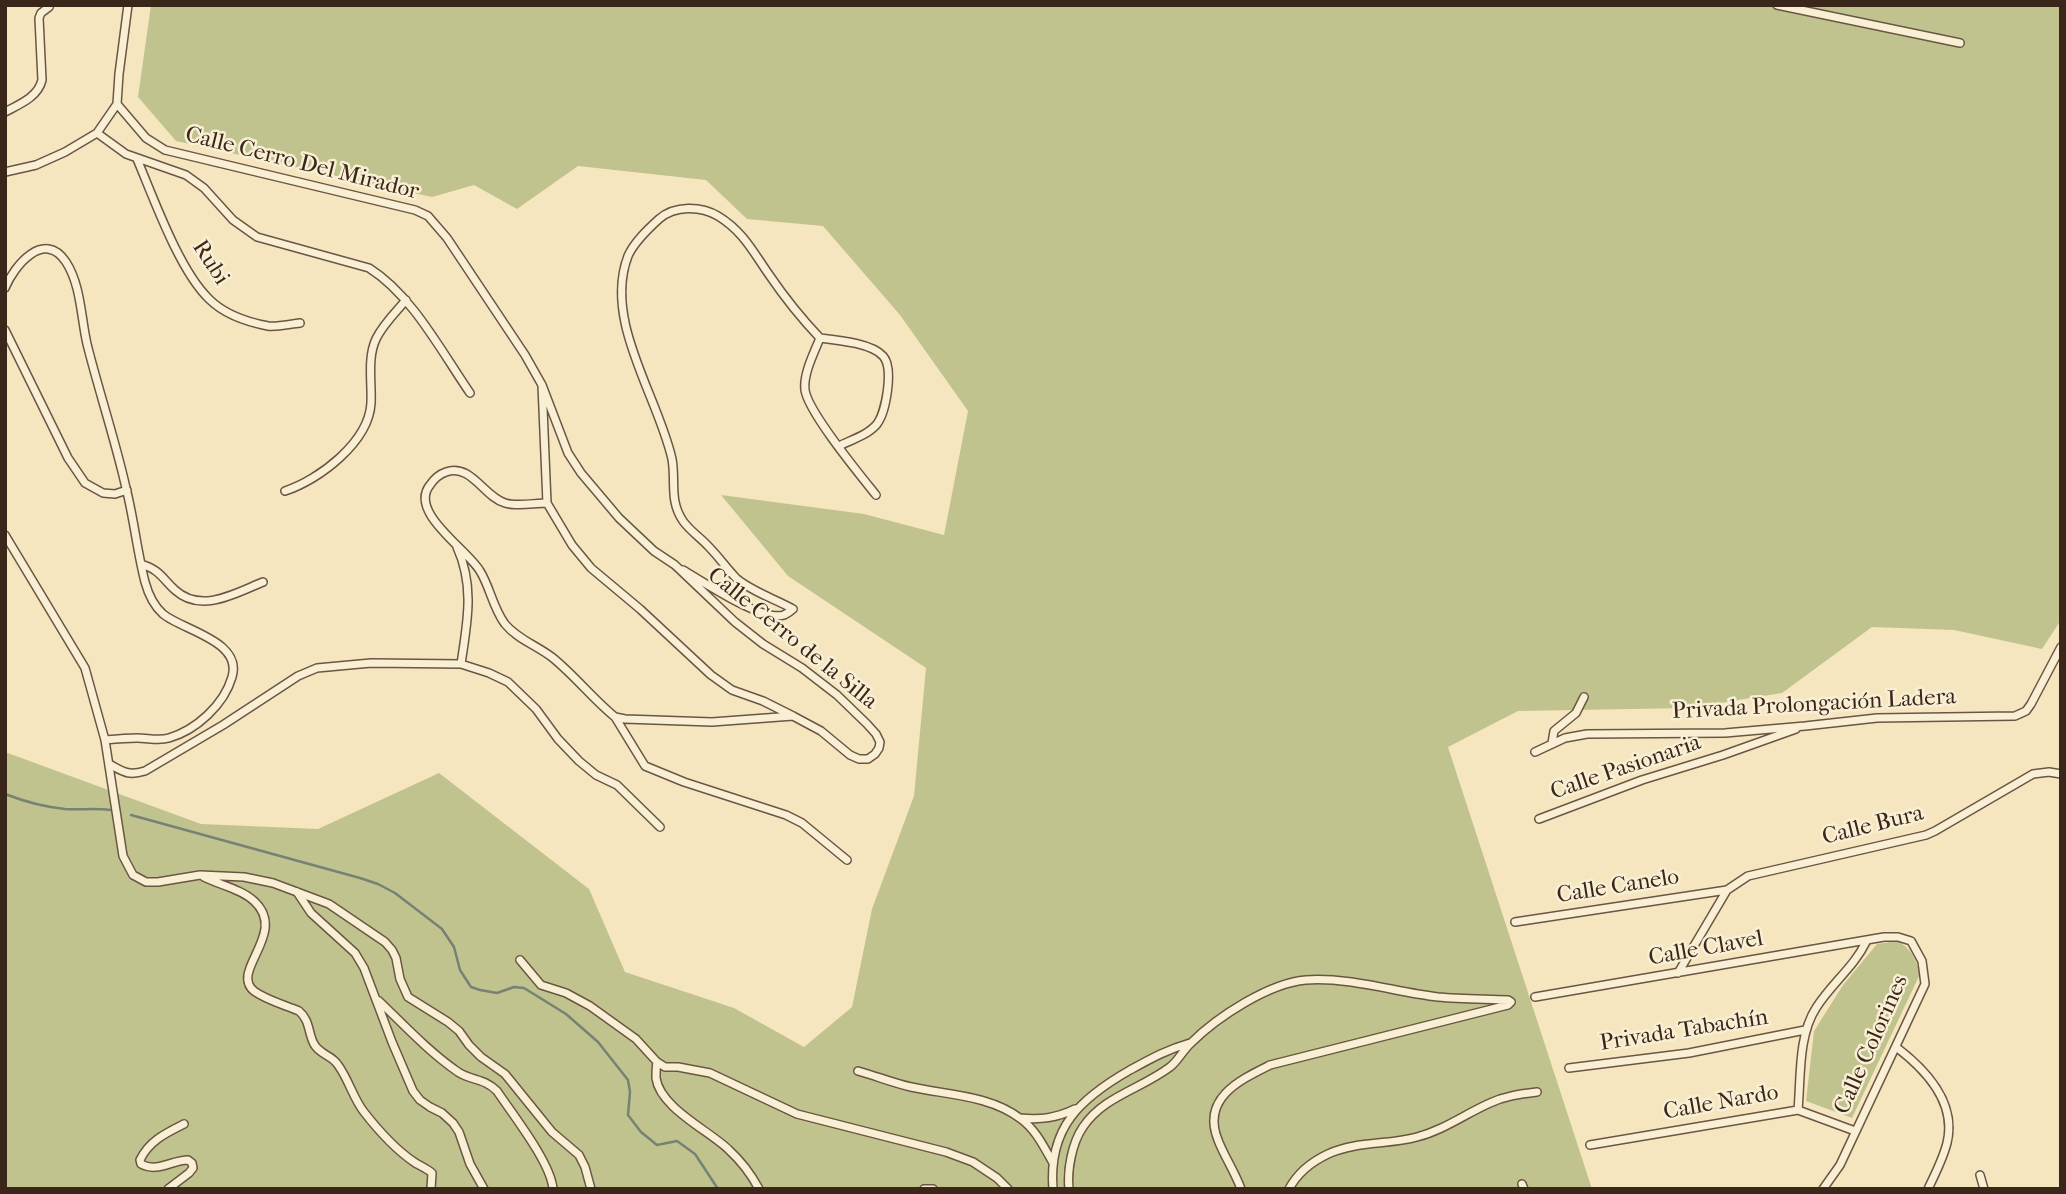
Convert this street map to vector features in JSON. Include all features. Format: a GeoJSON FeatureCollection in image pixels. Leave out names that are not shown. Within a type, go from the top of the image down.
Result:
{"type":"FeatureCollection","features":[{"type":"Feature","properties":{"kind":"street"},"geometry":{"type":"LineString","coordinates":[[5,172],[36,165],[97,133],[117,104],[128,5]]}},
{"type":"Feature","properties":{"kind":"street"},"geometry":{"type":"LineString","coordinates":[[1777,5],[1960,43]]}},
{"type":"Feature","properties":{"kind":"street"},"geometry":{"type":"LineString","coordinates":[[5,112],[34,94],[40,87],[39,18],[49,7]]}},
{"type":"Feature","properties":{"kind":"street","name":"Calle Cerro Del Mirador"},"geometry":{"type":"LineString","coordinates":[[117,104],[146,138],[165,150],[415,209],[428,216],[447,238],[542,385],[547,503]]}},
{"type":"Feature","properties":{"kind":"street"},"geometry":{"type":"LineString","coordinates":[[97,133],[126,155],[186,175],[204,188],[233,220],[257,237],[369,268],[393,285],[406,300],[470,393]]}},
{"type":"Feature","properties":{"kind":"street","name":"Rubi"},"geometry":{"type":"LineString","coordinates":[[136,159],[181,258],[194,282],[210,301],[236,317],[270,326],[300,323]]}},
{"type":"Feature","properties":{"kind":"street"},"geometry":{"type":"LineString","coordinates":[[675,565],[739,603],[760,612],[780,615],[793,608],[739,580],[691,530],[676,510],[672,460],[656,407],[628,334],[622,306],[622,282],[629,254],[646,230],[663,216],[676,210],[697,209],[716,215],[738,230],[795,311],[820,338],[874,349],[883,356],[889,366],[890,375],[878,422],[871,429],[839,446]]}},
{"type":"Feature","properties":{"kind":"street"},"geometry":{"type":"LineString","coordinates":[[5,288],[20,262],[30,253],[54,250],[64,259],[75,284],[87,343],[127,490],[141,564],[152,600],[164,614],[219,645],[233,664],[233,676],[207,717],[169,738],[105,740]]}},
{"type":"Feature","properties":{"kind":"street"},"geometry":{"type":"LineString","coordinates":[[285,491],[303,485],[340,459],[365,428],[371,406],[371,357],[376,340],[383,327],[406,300]]}},
{"type":"Feature","properties":{"kind":"street"},"geometry":{"type":"LineString","coordinates":[[5,330],[68,458],[85,483],[103,493],[115,494],[127,490]]}},
{"type":"Feature","properties":{"kind":"street"},"geometry":{"type":"LineString","coordinates":[[820,338],[806,377],[808,400],[876,495]]}},
{"type":"Feature","properties":{"kind":"street","name":"Calle Cerro de la Silla"},"geometry":{"type":"LineString","coordinates":[[542,385],[568,453],[581,473],[619,518],[654,551],[675,565],[735,622],[837,695],[876,734],[880,742],[875,754],[867,759],[850,755],[821,732],[763,701],[732,690],[711,675],[591,568],[572,545],[547,503]]}},
{"type":"Feature","properties":{"kind":"street"},"geometry":{"type":"LineString","coordinates":[[547,503],[506,503],[493,498],[470,476],[457,470],[447,471],[436,478],[427,488],[425,499],[436,524],[468,554],[480,571],[506,625],[518,636],[553,658],[615,717],[645,766],[684,782],[786,815],[802,823],[847,860]]}},
{"type":"Feature","properties":{"kind":"street"},"geometry":{"type":"LineString","coordinates":[[5,535],[85,668],[105,740],[123,856],[134,875],[146,882],[200,875],[244,877],[273,883],[328,904],[384,942],[396,958],[400,979],[408,997],[454,1027],[481,1057],[505,1074],[551,1132],[579,1155],[591,1189]]}},
{"type":"Feature","properties":{"kind":"street"},"geometry":{"type":"LineString","coordinates":[[456,543],[468,583],[468,611],[461,664]]}},
{"type":"Feature","properties":{"kind":"street"},"geometry":{"type":"LineString","coordinates":[[141,564],[158,571],[177,593],[200,602],[220,600],[263,582]]}},
{"type":"Feature","properties":{"kind":"street","name":"Privada Prolongación Ladera"},"geometry":{"type":"LineString","coordinates":[[1535,752],[1565,738],[1587,734],[1725,733],[1877,718],[2015,716],[2022,714],[2031,704],[2061,647]]}},
{"type":"Feature","properties":{"kind":"street"},"geometry":{"type":"LineString","coordinates":[[109,764],[126,774],[145,771],[298,676],[317,668],[371,663],[461,664],[508,682],[536,709],[558,739],[579,761],[632,797],[660,827]]}},
{"type":"Feature","properties":{"kind":"street"},"geometry":{"type":"LineString","coordinates":[[1552,743],[1554,731],[1576,713],[1584,697]]}},
{"type":"Feature","properties":{"kind":"street"},"geometry":{"type":"LineString","coordinates":[[615,717],[712,722],[793,716]]}},
{"type":"Feature","properties":{"kind":"street","name":"Calle Pasionaria"},"geometry":{"type":"LineString","coordinates":[[1539,819],[1642,780],[1805,726]]}},
{"type":"Feature","properties":{"kind":"street","name":"Calle Bura"},"geometry":{"type":"LineString","coordinates":[[1727,890],[1748,876],[1936,831],[2033,774],[2061,774]]}},
{"type":"Feature","properties":{"kind":"street"},"geometry":{"type":"LineString","coordinates":[[200,875],[254,901],[263,914],[266,926],[248,971],[247,981],[251,989],[306,1016],[315,1046],[320,1053],[331,1057],[338,1064],[353,1096],[385,1135],[414,1163],[432,1173],[431,1189]]}},
{"type":"Feature","properties":{"kind":"street"},"geometry":{"type":"LineString","coordinates":[[1678,973],[1727,890]]}},
{"type":"Feature","properties":{"kind":"street","name":"Calle Canelo"},"geometry":{"type":"LineString","coordinates":[[1515,922],[1727,890]]}},
{"type":"Feature","properties":{"kind":"street"},"geometry":{"type":"LineString","coordinates":[[297,891],[311,912],[355,953],[365,968],[413,1091],[420,1100],[442,1112],[453,1123],[484,1189]]}},
{"type":"Feature","properties":{"kind":"street","name":"Calle Clavel"},"geometry":{"type":"LineString","coordinates":[[1535,997],[1884,937]]}},
{"type":"Feature","properties":{"kind":"street","name":"Calle Colorines"},"geometry":{"type":"LineString","coordinates":[[1824,1189],[1840,1165],[1925,984],[1922,961],[1911,941],[1884,937]]}},
{"type":"Feature","properties":{"kind":"street"},"geometry":{"type":"LineString","coordinates":[[1798,1110],[1805,1030],[1816,1007],[1859,957],[1866,942]]}},
{"type":"Feature","properties":{"kind":"street"},"geometry":{"type":"LineString","coordinates":[[520,960],[541,985],[566,993],[590,1006],[636,1040],[665,1067],[710,1073],[797,1114],[946,1152],[973,1162],[1008,1189]]}},
{"type":"Feature","properties":{"kind":"street"},"geometry":{"type":"LineString","coordinates":[[1069,1189],[1071,1158],[1082,1129],[1096,1111],[1116,1096],[1150,1080],[1172,1065],[1190,1043],[1239,1006],[1273,987],[1305,980],[1341,981],[1440,997],[1510,1001],[1508,1005],[1270,1065],[1240,1080],[1219,1101],[1214,1124],[1217,1138],[1241,1189]]}},
{"type":"Feature","properties":{"kind":"street"},"geometry":{"type":"LineString","coordinates":[[376,998],[429,1049],[460,1073],[489,1083],[497,1091],[547,1167],[553,1189]]}},
{"type":"Feature","properties":{"kind":"street","name":"Privada Tabachín"},"geometry":{"type":"LineString","coordinates":[[1569,1068],[1689,1053],[1805,1030]]}},
{"type":"Feature","properties":{"kind":"street"},"geometry":{"type":"LineString","coordinates":[[1020,1118],[1040,1120],[1059,1117],[1075,1109],[1108,1082],[1165,1050],[1190,1043]]}},
{"type":"Feature","properties":{"kind":"street"},"geometry":{"type":"LineString","coordinates":[[1896,1048],[1926,1073],[1938,1090],[1945,1108],[1948,1139],[1928,1189]]}},
{"type":"Feature","properties":{"kind":"street"},"geometry":{"type":"LineString","coordinates":[[657,1062],[656,1080],[670,1103],[728,1148],[752,1176],[759,1189]]}},
{"type":"Feature","properties":{"kind":"street"},"geometry":{"type":"LineString","coordinates":[[1141,1064],[1150,1080]]}},
{"type":"Feature","properties":{"kind":"street"},"geometry":{"type":"LineString","coordinates":[[858,1071],[910,1087],[997,1105],[1020,1118],[1042,1143],[1053,1163]]}},
{"type":"Feature","properties":{"kind":"street"},"geometry":{"type":"LineString","coordinates":[[1108,1082],[1116,1096]]}},
{"type":"Feature","properties":{"kind":"street"},"geometry":{"type":"LineString","coordinates":[[1289,1189],[1309,1164],[1331,1153],[1416,1138],[1450,1125],[1490,1103],[1515,1094],[1536,1092]]}},
{"type":"Feature","properties":{"kind":"street"},"geometry":{"type":"LineString","coordinates":[[1051,1188],[1053,1163],[1060,1136],[1075,1109]]}},
{"type":"Feature","properties":{"kind":"street","name":"Calle Nardo"},"geometry":{"type":"LineString","coordinates":[[1591,1145],[1798,1110],[1855,1131]]}},
{"type":"Feature","properties":{"kind":"street"},"geometry":{"type":"LineString","coordinates":[[168,1189],[190,1173],[192,1163],[182,1160],[147,1168],[140,1160],[159,1136],[184,1125]]}},
{"type":"Feature","properties":{"kind":"street"},"geometry":{"type":"LineString","coordinates":[[1980,1175],[1984,1189]]}},
{"type":"Feature","properties":{"kind":"street"},"geometry":{"type":"LineString","coordinates":[[925,1189],[933,1189]]}},
{"type":"Feature","properties":{"kind":"green space"},"geometry":{"type":"Polygon","coordinates":[[[151,5],[2061,5],[2061,620],[2042,649],[1954,630],[1872,627],[1782,693],[1689,708],[1518,711],[1448,747],[1592,1189],[5,1189],[5,752],[201,824],[318,829],[439,773],[589,889],[625,972],[734,1008],[804,1047],[852,1007],[872,909],[914,796],[926,668],[788,576],[721,495],[864,514],[944,535],[968,411],[900,315],[823,226],[747,219],[706,180],[578,166],[517,209],[474,185],[432,197],[176,141],[138,97],[151,5]]]}},
{"type":"Feature","properties":{"kind":"green space"},"geometry":{"type":"Polygon","coordinates":[[[1897,941],[1912,954],[1920,974],[1852,1118],[1806,1101],[1814,1031],[1843,985],[1877,944],[1897,941]]]}},
{"type":"Feature","properties":{"kind":"waterway"},"geometry":{"type":"LineString","coordinates":[[5,794],[57,808],[110,810]]}},
{"type":"Feature","properties":{"kind":"waterway"},"geometry":{"type":"LineString","coordinates":[[131,815],[360,878],[395,893],[442,929],[454,947],[460,970],[471,987],[497,993],[514,987],[524,988],[566,1014],[598,1042],[628,1080],[628,1115],[641,1132],[657,1145],[677,1141],[695,1154],[718,1189]]}}]}
